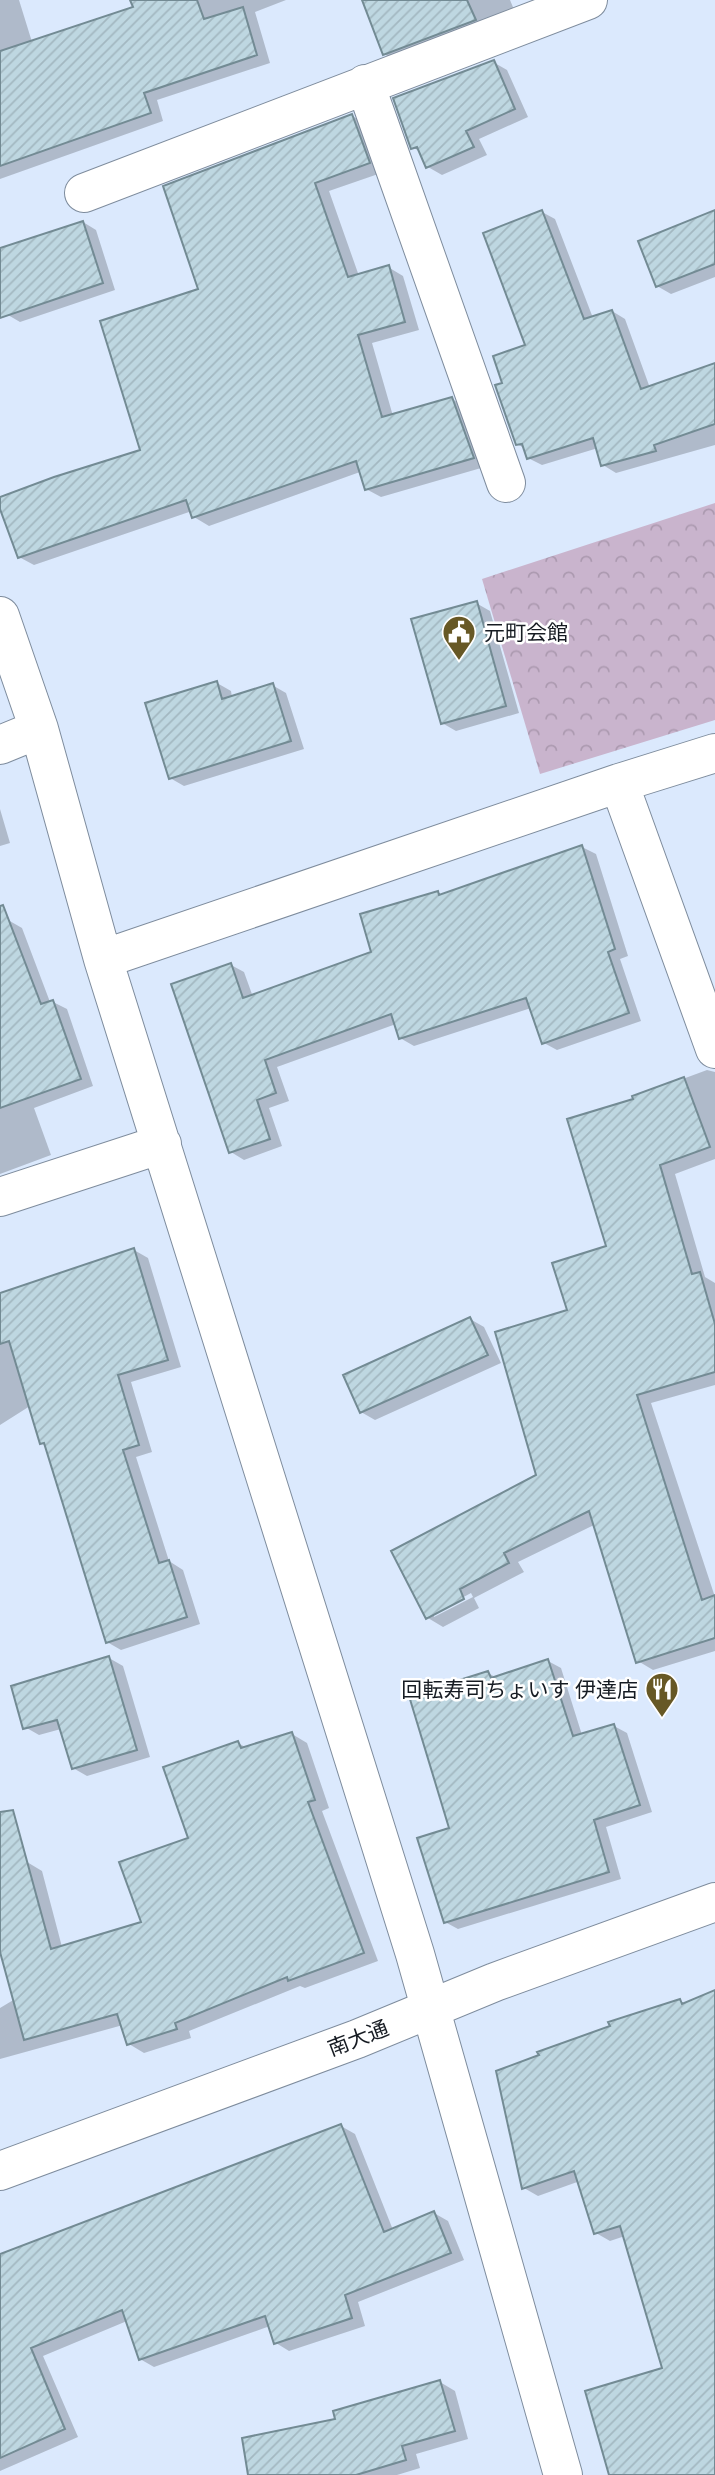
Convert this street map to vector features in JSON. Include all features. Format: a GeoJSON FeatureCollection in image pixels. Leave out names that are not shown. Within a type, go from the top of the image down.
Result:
{"type":"FeatureCollection","features":[{"type":"Feature","properties":{"kind":"street"},"geometry":{"type":"LineString","coordinates":[[84,193],[588,0]]}},
{"type":"Feature","properties":{"kind":"street"},"geometry":{"type":"LineString","coordinates":[[365,84],[506,482]]}},
{"type":"Feature","properties":{"kind":"street"},"geometry":{"type":"LineString","coordinates":[[0,616],[39,729],[103,959],[430,2010],[563,2475]]}},
{"type":"Feature","properties":{"kind":"street"},"geometry":{"type":"LineString","coordinates":[[0,745],[39,729]]}},
{"type":"Feature","properties":{"kind":"street"},"geometry":{"type":"LineString","coordinates":[[103,959],[619,783],[715,753]]}},
{"type":"Feature","properties":{"kind":"street"},"geometry":{"type":"LineString","coordinates":[[619,783],[715,1049]]}},
{"type":"Feature","properties":{"kind":"street"},"geometry":{"type":"LineString","coordinates":[[0,1197],[162,1144]]}},
{"type":"Feature","properties":{"kind":"street","name":"南大通"},"geometry":{"type":"LineString","coordinates":[[0,2171],[357,2039],[495,1982],[715,1902]]}},
{"type":"Feature","properties":{"kind":"green space"},"geometry":{"type":"Polygon","coordinates":[[[715,503],[715,720],[540,774],[482,579],[715,503]]]}},
{"type":"Feature","properties":{"kind":"building"},"geometry":{"type":"Polygon","coordinates":[[[130,0],[197,0],[204,19],[243,7],[257,55],[144,93],[151,113],[0,166],[0,51],[133,7],[130,0]]]}},
{"type":"Feature","properties":{"kind":"building"},"geometry":{"type":"Polygon","coordinates":[[[362,0],[467,0],[476,20],[383,55],[362,0]]]}},
{"type":"Feature","properties":{"kind":"building"},"geometry":{"type":"Polygon","coordinates":[[[494,60],[515,109],[466,131],[474,147],[426,168],[417,147],[411,149],[393,98],[494,60]]]}},
{"type":"Feature","properties":{"kind":"building"},"geometry":{"type":"Polygon","coordinates":[[[352,114],[370,163],[315,183],[348,277],[389,265],[405,322],[358,335],[382,417],[452,397],[474,458],[365,490],[356,461],[192,518],[186,500],[18,558],[0,509],[0,497],[140,450],[100,321],[198,289],[163,186],[352,114]]]}},
{"type":"Feature","properties":{"kind":"building"},"geometry":{"type":"Polygon","coordinates":[[[542,210],[584,319],[612,310],[641,389],[715,363],[715,424],[654,445],[656,451],[601,466],[593,438],[527,459],[522,444],[516,445],[495,385],[502,383],[493,356],[525,345],[483,233],[542,210]]]}},
{"type":"Feature","properties":{"kind":"building"},"geometry":{"type":"Polygon","coordinates":[[[715,210],[715,264],[656,287],[638,241],[715,210]]]}},
{"type":"Feature","properties":{"kind":"building"},"geometry":{"type":"Polygon","coordinates":[[[83,221],[103,283],[0,318],[0,248],[83,221]]]}},
{"type":"Feature","properties":{"kind":"building","name":"元町会館"},"geometry":{"type":"Polygon","coordinates":[[[477,601],[506,706],[441,724],[411,619],[477,601]]]}},
{"type":"Feature","properties":{"kind":"building"},"geometry":{"type":"Polygon","coordinates":[[[217,681],[222,699],[273,683],[291,741],[169,779],[145,703],[217,681]]]}},
{"type":"Feature","properties":{"kind":"building"},"geometry":{"type":"Polygon","coordinates":[[[582,845],[615,949],[608,952],[629,1013],[542,1044],[526,998],[399,1039],[391,1014],[265,1060],[276,1093],[257,1100],[270,1139],[229,1153],[171,984],[231,963],[243,998],[371,952],[360,914],[438,891],[439,895],[582,845]]]}},
{"type":"Feature","properties":{"kind":"building"},"geometry":{"type":"Polygon","coordinates":[[[3,905],[41,1004],[53,1000],[81,1079],[0,1108],[0,906],[3,905]]]}},
{"type":"Feature","properties":{"kind":"building"},"geometry":{"type":"Polygon","coordinates":[[[684,1077],[710,1147],[660,1165],[692,1274],[700,1272],[715,1324],[715,1372],[637,1395],[702,1600],[715,1595],[715,1638],[636,1663],[589,1511],[504,1553],[509,1563],[460,1589],[464,1599],[426,1619],[391,1551],[536,1475],[495,1332],[567,1310],[552,1263],[606,1246],[567,1119],[633,1099],[632,1096],[684,1077]]]}},
{"type":"Feature","properties":{"kind":"building"},"geometry":{"type":"Polygon","coordinates":[[[134,1248],[168,1360],[118,1375],[139,1445],[123,1450],[159,1563],[169,1560],[187,1617],[106,1643],[44,1443],[40,1444],[9,1341],[0,1344],[0,1293],[134,1248]]]}},
{"type":"Feature","properties":{"kind":"building"},"geometry":{"type":"Polygon","coordinates":[[[470,1317],[488,1355],[360,1413],[343,1375],[470,1317]]]}},
{"type":"Feature","properties":{"kind":"building"},"geometry":{"type":"Polygon","coordinates":[[[109,1656],[137,1750],[72,1769],[57,1720],[23,1729],[11,1686],[109,1656]]]}},
{"type":"Feature","properties":{"kind":"building"},"geometry":{"type":"Polygon","coordinates":[[[548,1659],[573,1736],[614,1724],[640,1805],[594,1820],[609,1872],[444,1923],[417,1838],[449,1828],[409,1696],[488,1671],[491,1678],[548,1659]]]}},
{"type":"Feature","properties":{"kind":"building"},"geometry":{"type":"Polygon","coordinates":[[[292,1732],[315,1800],[308,1802],[364,1953],[288,1981],[287,1977],[175,2023],[177,2029],[127,2045],[117,2014],[24,2040],[0,1952],[0,1812],[13,1810],[51,1949],[141,1922],[119,1862],[188,1838],[163,1767],[238,1741],[241,1748],[292,1732]]]}},
{"type":"Feature","properties":{"kind":"building"},"geometry":{"type":"Polygon","coordinates":[[[715,1990],[715,2475],[609,2475],[585,2391],[662,2368],[620,2226],[594,2234],[574,2171],[522,2189],[496,2071],[539,2055],[537,2052],[610,2026],[608,2022],[680,1999],[682,2004],[715,1990]]]}},
{"type":"Feature","properties":{"kind":"building"},"geometry":{"type":"Polygon","coordinates":[[[341,2124],[384,2232],[434,2211],[451,2253],[345,2295],[352,2318],[274,2344],[265,2316],[139,2360],[122,2310],[31,2348],[65,2429],[0,2458],[0,2254],[341,2124]]]}},
{"type":"Feature","properties":{"kind":"building"},"geometry":{"type":"Polygon","coordinates":[[[440,2380],[455,2431],[402,2446],[406,2460],[356,2475],[248,2475],[242,2438],[335,2419],[333,2411],[440,2380]]]}},
{"type":"Feature","properties":{"kind":"place","name":"元町会館"},"geometry":{"type":"Point","coordinates":[459,662]}},
{"type":"Feature","properties":{"kind":"place","name":"回転寿司ちょいす 伊達店"},"geometry":{"type":"Point","coordinates":[662,1719]}}]}
